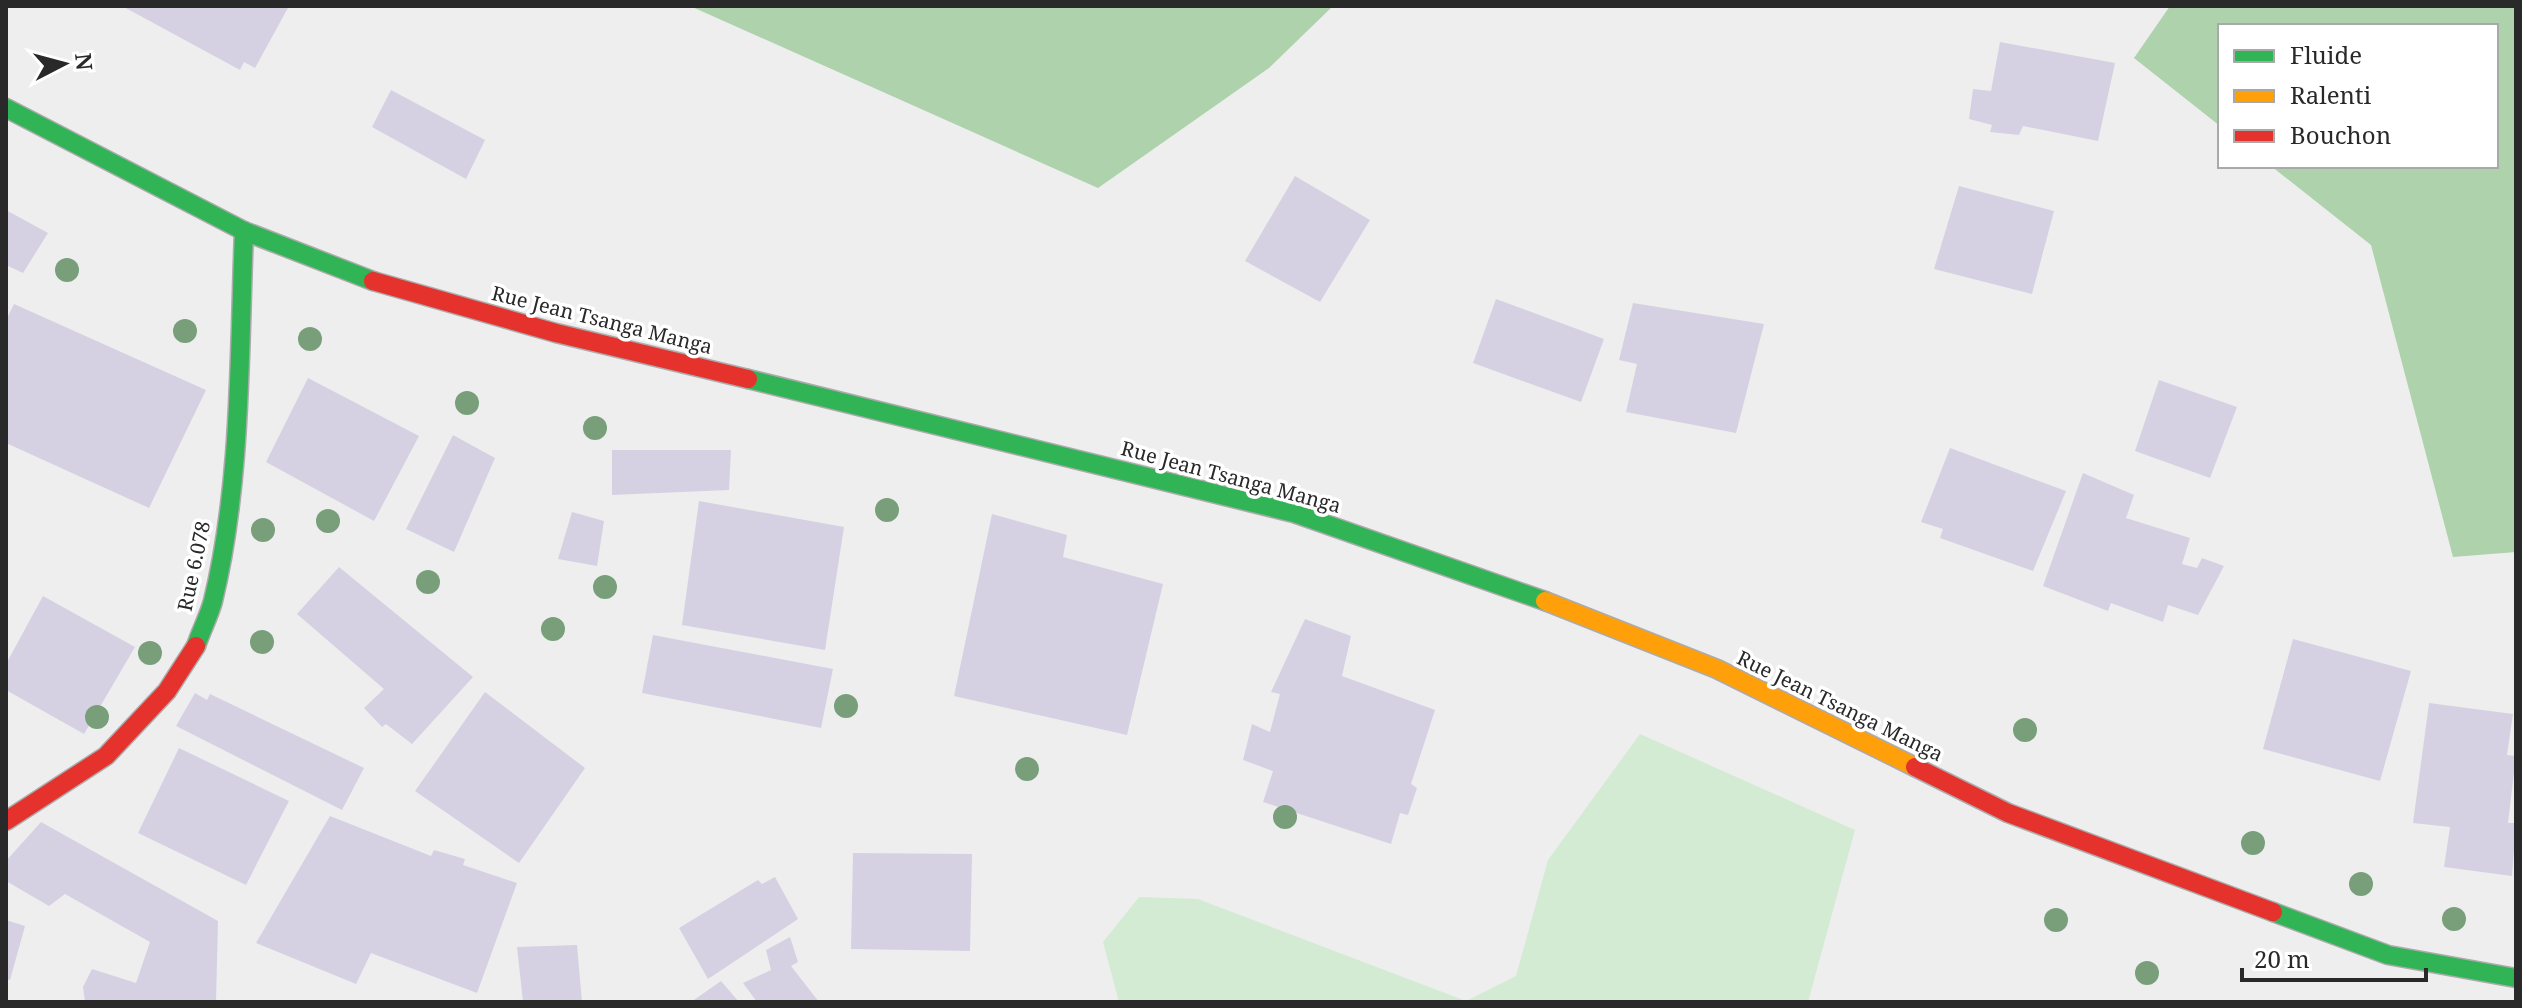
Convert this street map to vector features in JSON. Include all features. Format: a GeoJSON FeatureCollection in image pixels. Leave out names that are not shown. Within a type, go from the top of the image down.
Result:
{"type":"FeatureCollection","features":[{"type":"Feature","properties":{"kind":"street","name":"Rue Jean Tsanga Manga"},"geometry":{"type":"LineString","coordinates":[[6,108],[244,231],[382,284],[556,333],[1294,513],[1573,611],[1717,669],[2022,819],[2388,955],[2516,978]]}},
{"type":"Feature","properties":{"kind":"street","name":"Rue 6.078"},"geometry":{"type":"LineString","coordinates":[[6,821],[106,756],[167,691],[193,653],[212,604],[225,543],[234,455],[244,231]]}},
{"type":"Feature","properties":{"kind":"green space"},"geometry":{"type":"Polygon","coordinates":[[[690,6],[1333,6],[1269,68],[1098,188],[690,6]]]}},
{"type":"Feature","properties":{"kind":"green space"},"geometry":{"type":"Polygon","coordinates":[[[2170,6],[2516,6],[2516,552],[2453,557],[2371,245],[2274,168],[2498,168],[2498,24],[2218,24],[2218,124],[2134,58],[2170,6]]]}},
{"type":"Feature","properties":{"kind":"green space"},"geometry":{"type":"Polygon","coordinates":[[[1640,734],[1855,830],[1808,1002],[1119,1002],[1103,942],[1139,897],[1198,899],[1466,1001],[1516,976],[1548,860],[1640,734]]]}},
{"type":"Feature","properties":{"kind":"building"},"geometry":{"type":"Polygon","coordinates":[[[122,6],[289,6],[255,68],[244,62],[240,70],[122,6]]]}},
{"type":"Feature","properties":{"kind":"building"},"geometry":{"type":"Polygon","coordinates":[[[2000,42],[2115,63],[2098,141],[2023,126],[2019,135],[1990,132],[1992,125],[1969,119],[1973,89],[1991,91],[2000,42]]]}},
{"type":"Feature","properties":{"kind":"building"},"geometry":{"type":"Polygon","coordinates":[[[391,90],[485,140],[466,179],[372,127],[391,90]]]}},
{"type":"Feature","properties":{"kind":"building"},"geometry":{"type":"Polygon","coordinates":[[[1295,176],[1370,220],[1320,302],[1245,261],[1295,176]]]}},
{"type":"Feature","properties":{"kind":"building"},"geometry":{"type":"Polygon","coordinates":[[[1959,186],[2054,211],[2032,294],[1934,269],[1959,186]]]}},
{"type":"Feature","properties":{"kind":"building"},"geometry":{"type":"Polygon","coordinates":[[[6,210],[48,233],[23,273],[6,265],[6,210]]]}},
{"type":"Feature","properties":{"kind":"building"},"geometry":{"type":"Polygon","coordinates":[[[1496,299],[1604,339],[1581,402],[1473,363],[1496,299]]]}},
{"type":"Feature","properties":{"kind":"building"},"geometry":{"type":"Polygon","coordinates":[[[1633,303],[1764,324],[1736,433],[1626,412],[1637,364],[1619,360],[1633,303]]]}},
{"type":"Feature","properties":{"kind":"building"},"geometry":{"type":"Polygon","coordinates":[[[14,304],[206,390],[149,508],[6,443],[6,320],[14,304]]]}},
{"type":"Feature","properties":{"kind":"building"},"geometry":{"type":"Polygon","coordinates":[[[308,378],[419,436],[374,521],[266,462],[308,378]]]}},
{"type":"Feature","properties":{"kind":"building"},"geometry":{"type":"Polygon","coordinates":[[[2159,380],[2237,407],[2210,478],[2135,451],[2159,380]]]}},
{"type":"Feature","properties":{"kind":"building"},"geometry":{"type":"Polygon","coordinates":[[[453,435],[495,458],[454,552],[406,529],[453,435]]]}},
{"type":"Feature","properties":{"kind":"building"},"geometry":{"type":"Polygon","coordinates":[[[1950,448],[2066,491],[2033,571],[1940,538],[1943,529],[1921,522],[1950,448]]]}},
{"type":"Feature","properties":{"kind":"building"},"geometry":{"type":"Polygon","coordinates":[[[612,450],[731,450],[729,490],[612,495],[612,450]]]}},
{"type":"Feature","properties":{"kind":"building"},"geometry":{"type":"Polygon","coordinates":[[[2083,473],[2134,495],[2126,518],[2190,538],[2182,564],[2197,568],[2202,558],[2224,566],[2198,615],[2168,605],[2163,622],[2111,603],[2108,611],[2043,586],[2083,473]]]}},
{"type":"Feature","properties":{"kind":"building"},"geometry":{"type":"Polygon","coordinates":[[[699,501],[844,527],[825,650],[682,625],[699,501]]]}},
{"type":"Feature","properties":{"kind":"building"},"geometry":{"type":"Polygon","coordinates":[[[572,512],[604,521],[597,566],[558,559],[572,512]]]}},
{"type":"Feature","properties":{"kind":"building"},"geometry":{"type":"Polygon","coordinates":[[[992,514],[1067,535],[1063,557],[1163,584],[1127,735],[954,696],[992,514]]]}},
{"type":"Feature","properties":{"kind":"building"},"geometry":{"type":"Polygon","coordinates":[[[339,567],[473,677],[412,744],[386,724],[382,727],[364,708],[384,689],[297,614],[339,567]]]}},
{"type":"Feature","properties":{"kind":"building"},"geometry":{"type":"Polygon","coordinates":[[[43,596],[135,647],[84,734],[6,690],[6,664],[43,596]]]}},
{"type":"Feature","properties":{"kind":"building"},"geometry":{"type":"Polygon","coordinates":[[[1305,619],[1351,636],[1342,676],[1435,710],[1411,784],[1417,788],[1408,815],[1400,813],[1391,844],[1263,802],[1273,771],[1243,760],[1252,724],[1270,732],[1280,694],[1271,692],[1305,619]]]}},
{"type":"Feature","properties":{"kind":"building"},"geometry":{"type":"Polygon","coordinates":[[[653,635],[833,669],[821,728],[642,693],[653,635]]]}},
{"type":"Feature","properties":{"kind":"building"},"geometry":{"type":"Polygon","coordinates":[[[2293,639],[2411,671],[2380,781],[2263,749],[2293,639]]]}},
{"type":"Feature","properties":{"kind":"building"},"geometry":{"type":"Polygon","coordinates":[[[485,692],[585,768],[519,863],[415,791],[485,692]]]}},
{"type":"Feature","properties":{"kind":"building"},"geometry":{"type":"Polygon","coordinates":[[[195,693],[207,700],[210,694],[364,768],[342,810],[176,726],[195,693]]]}},
{"type":"Feature","properties":{"kind":"building"},"geometry":{"type":"Polygon","coordinates":[[[2429,703],[2513,714],[2507,755],[2516,756],[2508,823],[2516,823],[2512,876],[2444,867],[2450,827],[2413,823],[2429,703]]]}},
{"type":"Feature","properties":{"kind":"building"},"geometry":{"type":"Polygon","coordinates":[[[179,748],[289,801],[246,885],[138,833],[179,748]]]}},
{"type":"Feature","properties":{"kind":"building"},"geometry":{"type":"Polygon","coordinates":[[[330,816],[431,856],[434,850],[465,859],[463,865],[517,883],[477,993],[371,953],[356,984],[256,943],[330,816]]]}},
{"type":"Feature","properties":{"kind":"building"},"geometry":{"type":"Polygon","coordinates":[[[41,822],[218,921],[216,1002],[85,1002],[83,987],[92,969],[136,983],[150,942],[65,894],[49,906],[6,881],[6,861],[41,822]]]}},
{"type":"Feature","properties":{"kind":"building"},"geometry":{"type":"Polygon","coordinates":[[[853,853],[972,854],[970,951],[851,949],[853,853]]]}},
{"type":"Feature","properties":{"kind":"building"},"geometry":{"type":"Polygon","coordinates":[[[775,877],[798,919],[708,979],[679,928],[758,880],[762,884],[775,877]]]}},
{"type":"Feature","properties":{"kind":"building"},"geometry":{"type":"Polygon","coordinates":[[[6,920],[25,926],[10,980],[6,979],[6,920]]]}},
{"type":"Feature","properties":{"kind":"building"},"geometry":{"type":"Polygon","coordinates":[[[790,937],[798,962],[791,966],[819,1002],[757,1002],[743,983],[771,970],[766,950],[790,937]]]}},
{"type":"Feature","properties":{"kind":"building"},"geometry":{"type":"Polygon","coordinates":[[[577,945],[582,1002],[523,1002],[517,947],[577,945]]]}},
{"type":"Feature","properties":{"kind":"building"},"geometry":{"type":"Polygon","coordinates":[[[721,981],[739,1002],[691,1002],[721,981]]]}},
{"type":"Feature","properties":{"kind":"traffic: fast"},"geometry":{"type":"LineString","coordinates":[[6,108],[244,231],[373,281]]}},
{"type":"Feature","properties":{"kind":"traffic: fast"},"geometry":{"type":"LineString","coordinates":[[196,646],[213,601],[229,510],[238,417],[244,231]]}},
{"type":"Feature","properties":{"kind":"traffic: fast"},"geometry":{"type":"LineString","coordinates":[[748,379],[1294,513],[1545,601]]}},
{"type":"Feature","properties":{"kind":"traffic: fast"},"geometry":{"type":"LineString","coordinates":[[2273,912],[2388,955],[2516,978]]}},
{"type":"Feature","properties":{"kind":"traffic: slow"},"geometry":{"type":"LineString","coordinates":[[1545,601],[1717,669],[1915,767]]}},
{"type":"Feature","properties":{"kind":"traffic: jam"},"geometry":{"type":"LineString","coordinates":[[373,281],[556,333],[748,379]]}},
{"type":"Feature","properties":{"kind":"traffic: jam"},"geometry":{"type":"LineString","coordinates":[[6,821],[106,756],[167,691],[196,646]]}},
{"type":"Feature","properties":{"kind":"traffic: jam"},"geometry":{"type":"LineString","coordinates":[[1915,767],[2008,813],[2273,912]]}}]}
